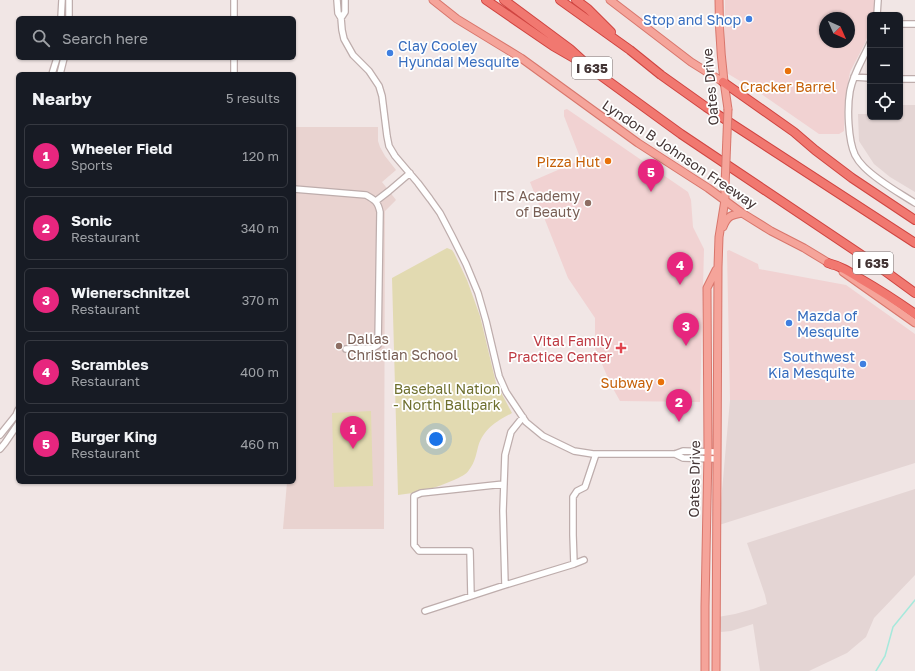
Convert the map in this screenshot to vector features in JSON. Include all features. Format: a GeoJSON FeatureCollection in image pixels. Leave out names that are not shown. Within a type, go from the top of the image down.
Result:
{"type":"FeatureCollection","features":[{"type":"Feature","properties":{"kind":"highway"},"geometry":{"type":"LineString","coordinates":[[486,0],[553,46],[593,70]]}},
{"type":"Feature","properties":{"kind":"highway","name":"Lyndon B Johnson Freeway"},"geometry":{"type":"LineString","coordinates":[[504,0],[570,49],[593,70],[680,134],[878,266],[915,293]]}},
{"type":"Feature","properties":{"kind":"highway","name":"I 635"},"geometry":{"type":"LineString","coordinates":[[560,0],[706,107],[915,243]]}},
{"type":"Feature","properties":{"kind":"highway"},"geometry":{"type":"LineString","coordinates":[[576,0],[588,9],[630,50]]}},
{"type":"Feature","properties":{"kind":"highway"},"geometry":{"type":"LineString","coordinates":[[723,82],[794,132],[852,178],[915,220]]}},
{"type":"Feature","properties":{"kind":"highway"},"geometry":{"type":"LineString","coordinates":[[828,263],[837,265],[864,280],[915,314]]}},
{"type":"Feature","properties":{"kind":"main road","name":"Lyndon B Johnson Freeway"},"geometry":{"type":"LineString","coordinates":[[434,0],[457,19],[520,58],[638,143],[708,188],[742,213],[828,263],[915,323]]}},
{"type":"Feature","properties":{"kind":"main road"},"geometry":{"type":"LineString","coordinates":[[610,0],[691,62],[723,82]]}},
{"type":"Feature","properties":{"kind":"main road"},"geometry":{"type":"LineString","coordinates":[[617,0],[628,14]]}},
{"type":"Feature","properties":{"kind":"main road","name":"Oates Drive"},"geometry":{"type":"LineString","coordinates":[[716,671],[718,267],[719,237],[725,200],[728,109],[723,82],[719,27],[719,0]]}},
{"type":"Feature","properties":{"kind":"main road"},"geometry":{"type":"LineString","coordinates":[[719,237],[726,220],[730,216],[742,213]]}},
{"type":"Feature","properties":{"kind":"main road","name":"Oates Drive"},"geometry":{"type":"LineString","coordinates":[[704,671],[708,455],[707,288],[718,267]]}},
{"type":"Feature","properties":{"kind":"main road"},"geometry":{"type":"LineString","coordinates":[[707,362],[717,363]]}},
{"type":"Feature","properties":{"kind":"street"},"geometry":{"type":"LineString","coordinates":[[61,16],[62,0]]}},
{"type":"Feature","properties":{"kind":"street"},"geometry":{"type":"LineString","coordinates":[[69,0],[69,16]]}},
{"type":"Feature","properties":{"kind":"street"},"geometry":{"type":"LineString","coordinates":[[234,0],[234,16]]}},
{"type":"Feature","properties":{"kind":"street"},"geometry":{"type":"LineString","coordinates":[[337,0],[338,13],[341,18],[342,30],[347,46],[353,55],[374,77],[379,86],[382,96],[389,146],[394,156],[410,173],[440,213],[466,264],[478,293],[499,376],[506,392],[526,422],[543,436],[574,451],[596,454],[674,454],[683,451],[716,455]]}},
{"type":"Feature","properties":{"kind":"street"},"geometry":{"type":"LineString","coordinates":[[341,18],[345,12],[345,0]]}},
{"type":"Feature","properties":{"kind":"street"},"geometry":{"type":"LineString","coordinates":[[877,12],[878,0]]}},
{"type":"Feature","properties":{"kind":"street"},"geometry":{"type":"LineString","coordinates":[[903,24],[915,24]]}},
{"type":"Feature","properties":{"kind":"street"},"geometry":{"type":"LineString","coordinates":[[867,48],[859,64],[850,91],[849,122],[852,147],[863,166],[874,176],[915,202]]}},
{"type":"Feature","properties":{"kind":"street"},"geometry":{"type":"LineString","coordinates":[[53,72],[56,60]]}},
{"type":"Feature","properties":{"kind":"street"},"geometry":{"type":"LineString","coordinates":[[234,60],[234,72]]}},
{"type":"Feature","properties":{"kind":"street"},"geometry":{"type":"LineString","coordinates":[[61,72],[64,61]]}},
{"type":"Feature","properties":{"kind":"street"},"geometry":{"type":"LineString","coordinates":[[854,77],[867,78]]}},
{"type":"Feature","properties":{"kind":"street"},"geometry":{"type":"LineString","coordinates":[[903,79],[915,79]]}},
{"type":"Feature","properties":{"kind":"street"},"geometry":{"type":"LineString","coordinates":[[376,201],[410,173]]}},
{"type":"Feature","properties":{"kind":"street"},"geometry":{"type":"LineString","coordinates":[[296,189],[366,195],[379,204],[378,345],[373,348],[346,349]]}},
{"type":"Feature","properties":{"kind":"street"},"geometry":{"type":"LineString","coordinates":[[0,435],[16,413]]}},
{"type":"Feature","properties":{"kind":"street"},"geometry":{"type":"LineString","coordinates":[[505,584],[503,511],[505,455],[511,432],[523,417]]}},
{"type":"Feature","properties":{"kind":"street"},"geometry":{"type":"LineString","coordinates":[[0,449],[16,427]]}},
{"type":"Feature","properties":{"kind":"street"},"geometry":{"type":"LineString","coordinates":[[574,564],[573,496],[585,487],[596,454]]}},
{"type":"Feature","properties":{"kind":"street"},"geometry":{"type":"LineString","coordinates":[[471,596],[470,551],[419,551],[414,545],[414,496],[421,493],[504,484]]}},
{"type":"Feature","properties":{"kind":"street"},"geometry":{"type":"LineString","coordinates":[[425,611],[505,584],[584,560]]}},
{"type":"Feature","properties":{"kind":"shaded area"},"geometry":{"type":"Polygon","coordinates":[[[725,0],[875,0],[874,12],[867,12],[867,37],[850,72],[845,101],[844,131],[839,134],[819,134],[760,93],[725,72],[725,0]]]}},
{"type":"Feature","properties":{"kind":"shaded area"},"geometry":{"type":"Polygon","coordinates":[[[903,105],[915,105],[915,192],[890,177],[874,164],[859,141],[858,114],[867,114],[867,120],[903,120],[903,105]]]}},
{"type":"Feature","properties":{"kind":"shaded area"},"geometry":{"type":"Polygon","coordinates":[[[567,109],[688,192],[691,200],[693,227],[704,249],[700,402],[620,401],[611,385],[595,348],[595,318],[568,278],[530,182],[581,160],[564,116],[564,110],[567,109]]]}},
{"type":"Feature","properties":{"kind":"shaded area","name":"Dallas Christian School"},"geometry":{"type":"Polygon","coordinates":[[[296,127],[378,127],[378,141],[380,147],[396,170],[382,182],[396,200],[385,211],[384,529],[283,529],[287,484],[296,484],[296,127]]]}},
{"type":"Feature","properties":{"kind":"shaded area"},"geometry":{"type":"Polygon","coordinates":[[[729,250],[758,264],[759,269],[846,285],[915,334],[915,400],[730,400],[727,251],[729,250]]]}},
{"type":"Feature","properties":{"kind":"shaded area"},"geometry":{"type":"Polygon","coordinates":[[[730,400],[915,400],[915,463],[719,525],[730,400]]]}},
{"type":"Feature","properties":{"kind":"shaded area"},"geometry":{"type":"Polygon","coordinates":[[[915,489],[915,575],[874,618],[866,637],[847,653],[809,671],[760,671],[753,624],[731,631],[721,632],[718,617],[735,614],[767,604],[747,543],[915,489]]]}},
{"type":"Feature","properties":{"kind":"green space","name":"Baseball Nation - North Ballpark"},"geometry":{"type":"Polygon","coordinates":[[[447,248],[452,250],[454,253],[467,280],[480,316],[496,383],[512,413],[487,430],[478,447],[473,464],[465,475],[434,488],[398,495],[392,278],[447,248]]]}},
{"type":"Feature","properties":{"kind":"green space"},"geometry":{"type":"Polygon","coordinates":[[[371,411],[373,486],[334,487],[332,413],[371,411]]]}},
{"type":"Feature","properties":{"kind":"waterway"},"geometry":{"type":"LineString","coordinates":[[876,671],[885,656],[893,627],[915,600]]}},
{"type":"Feature","properties":{"kind":"place","name":"Stop and Shop"},"geometry":{"type":"Point","coordinates":[749,19]}},
{"type":"Feature","properties":{"kind":"place","name":"Clay Cooley Hyundai Mesquite"},"geometry":{"type":"Point","coordinates":[390,53]}},
{"type":"Feature","properties":{"kind":"place","name":"Cracker Barrel"},"geometry":{"type":"Point","coordinates":[788,71]}},
{"type":"Feature","properties":{"kind":"place","name":"Pizza Hut"},"geometry":{"type":"Point","coordinates":[608,161]}},
{"type":"Feature","properties":{"kind":"place","name":"Burger King"},"geometry":{"type":"Point","coordinates":[651,192]}},
{"type":"Feature","properties":{"kind":"place","name":"ITS Academy of Beauty"},"geometry":{"type":"Point","coordinates":[588,203]}},
{"type":"Feature","properties":{"kind":"place","name":"Scrambles"},"geometry":{"type":"Point","coordinates":[680,285]}},
{"type":"Feature","properties":{"kind":"place","name":"Mazda of Mesquite"},"geometry":{"type":"Point","coordinates":[789,323]}},
{"type":"Feature","properties":{"kind":"place","name":"Dallas Christian School"},"geometry":{"type":"Point","coordinates":[339,346]}},
{"type":"Feature","properties":{"kind":"place","name":"Wienerschnitzel"},"geometry":{"type":"Point","coordinates":[686,346]}},
{"type":"Feature","properties":{"kind":"place","name":"Vital Family Practice Center"},"geometry":{"type":"Point","coordinates":[621,348]}},
{"type":"Feature","properties":{"kind":"place","name":"Southwest Kia Mesquite"},"geometry":{"type":"Point","coordinates":[863,364]}},
{"type":"Feature","properties":{"kind":"place","name":"Subway"},"geometry":{"type":"Point","coordinates":[661,382]}},
{"type":"Feature","properties":{"kind":"place","name":"Sonic"},"geometry":{"type":"Point","coordinates":[679,422]}},
{"type":"Feature","properties":{"kind":"place","name":"Wheeler Field"},"geometry":{"type":"Point","coordinates":[353,449]}}]}
